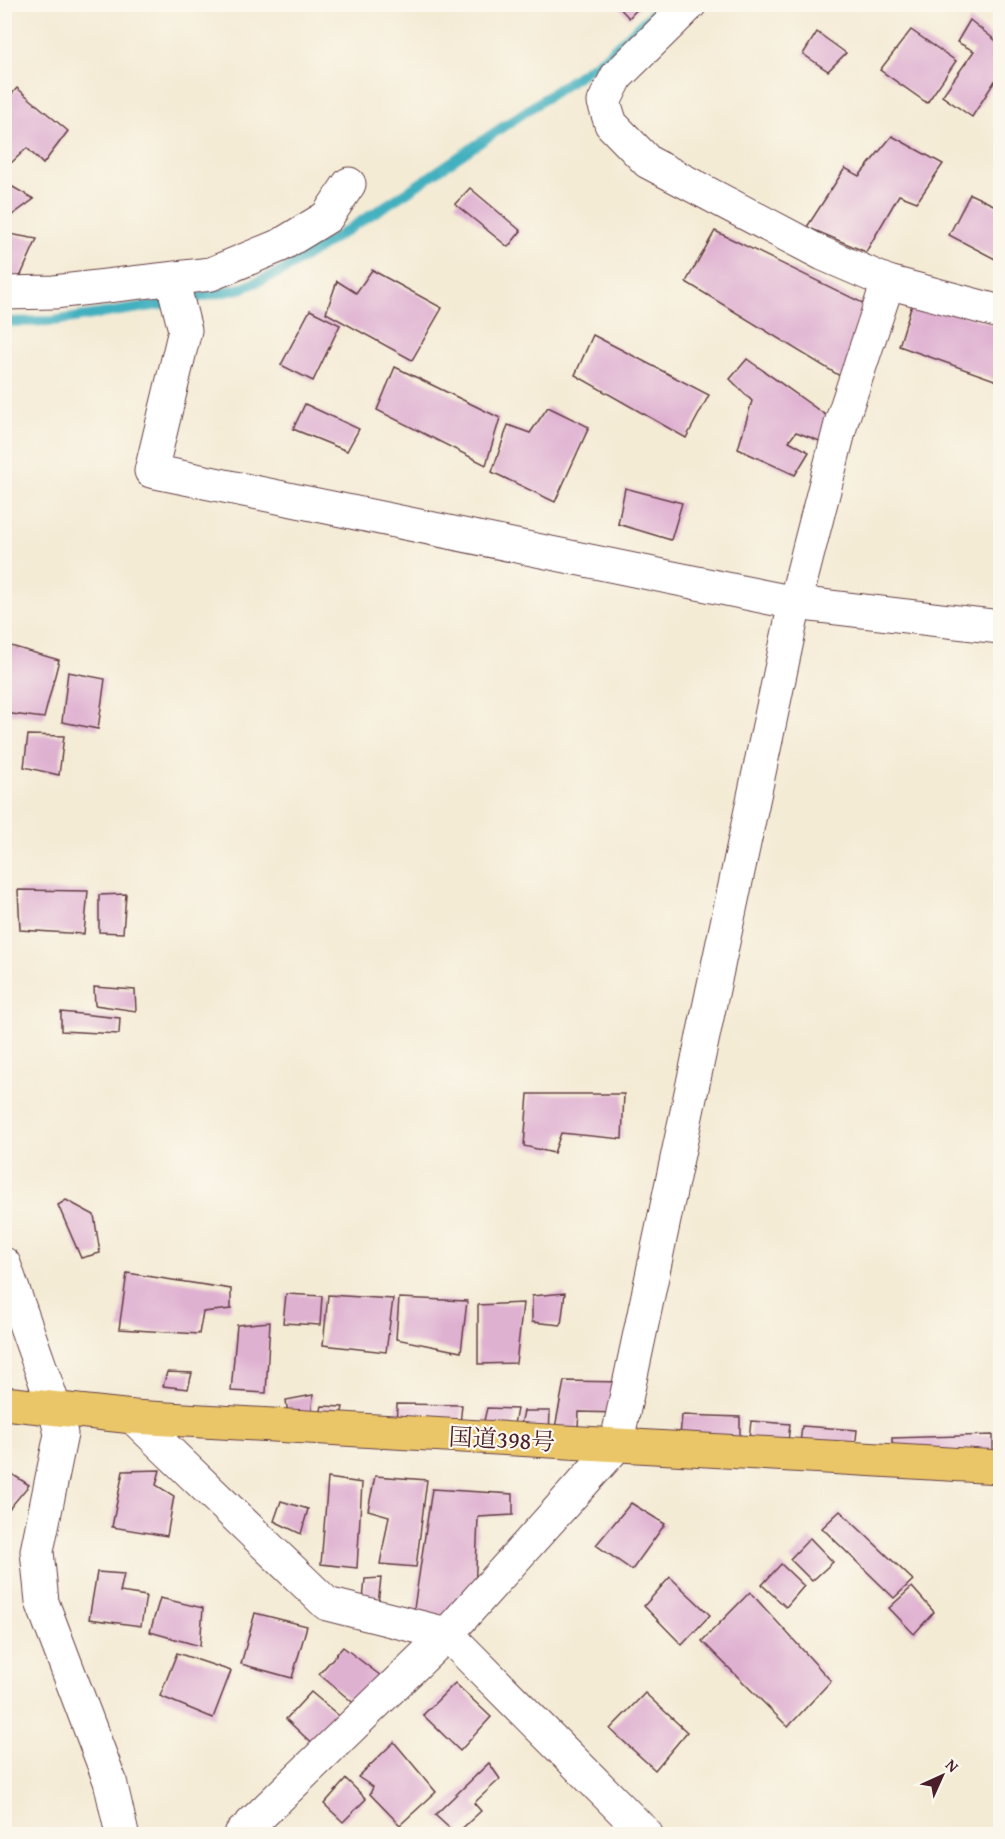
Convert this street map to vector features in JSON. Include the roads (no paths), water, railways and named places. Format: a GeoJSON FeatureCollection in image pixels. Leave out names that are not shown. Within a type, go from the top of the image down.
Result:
{"type":"FeatureCollection","features":[{"type":"Feature","properties":{"kind":"highway","name":"国道398号"},"geometry":{"type":"LineString","coordinates":[[4,1403],[133,1417],[1000,1467]]}},
{"type":"Feature","properties":{"kind":"street"},"geometry":{"type":"LineString","coordinates":[[690,4],[617,76],[604,102],[611,124],[648,162],[823,254],[888,282],[1000,312]]}},
{"type":"Feature","properties":{"kind":"street"},"geometry":{"type":"LineString","coordinates":[[4,293],[54,292],[210,274],[281,245],[327,216],[349,184]]}},
{"type":"Feature","properties":{"kind":"street"},"geometry":{"type":"LineString","coordinates":[[172,280],[185,330],[151,471],[795,603],[1000,627]]}},
{"type":"Feature","properties":{"kind":"street"},"geometry":{"type":"LineString","coordinates":[[241,1834],[447,1634],[616,1446],[795,603],[842,420],[888,282]]}},
{"type":"Feature","properties":{"kind":"street"},"geometry":{"type":"LineString","coordinates":[[4,1264],[55,1409],[61,1434],[37,1551],[42,1602],[110,1781],[122,1834]]}},
{"type":"Feature","properties":{"kind":"street"},"geometry":{"type":"LineString","coordinates":[[133,1417],[327,1604],[447,1634],[646,1834]]}},
{"type":"Feature","properties":{"kind":"waterway"},"geometry":{"type":"LineString","coordinates":[[4,322],[53,321],[166,304],[243,288],[283,271],[407,192],[603,59],[663,4]]}}]}
